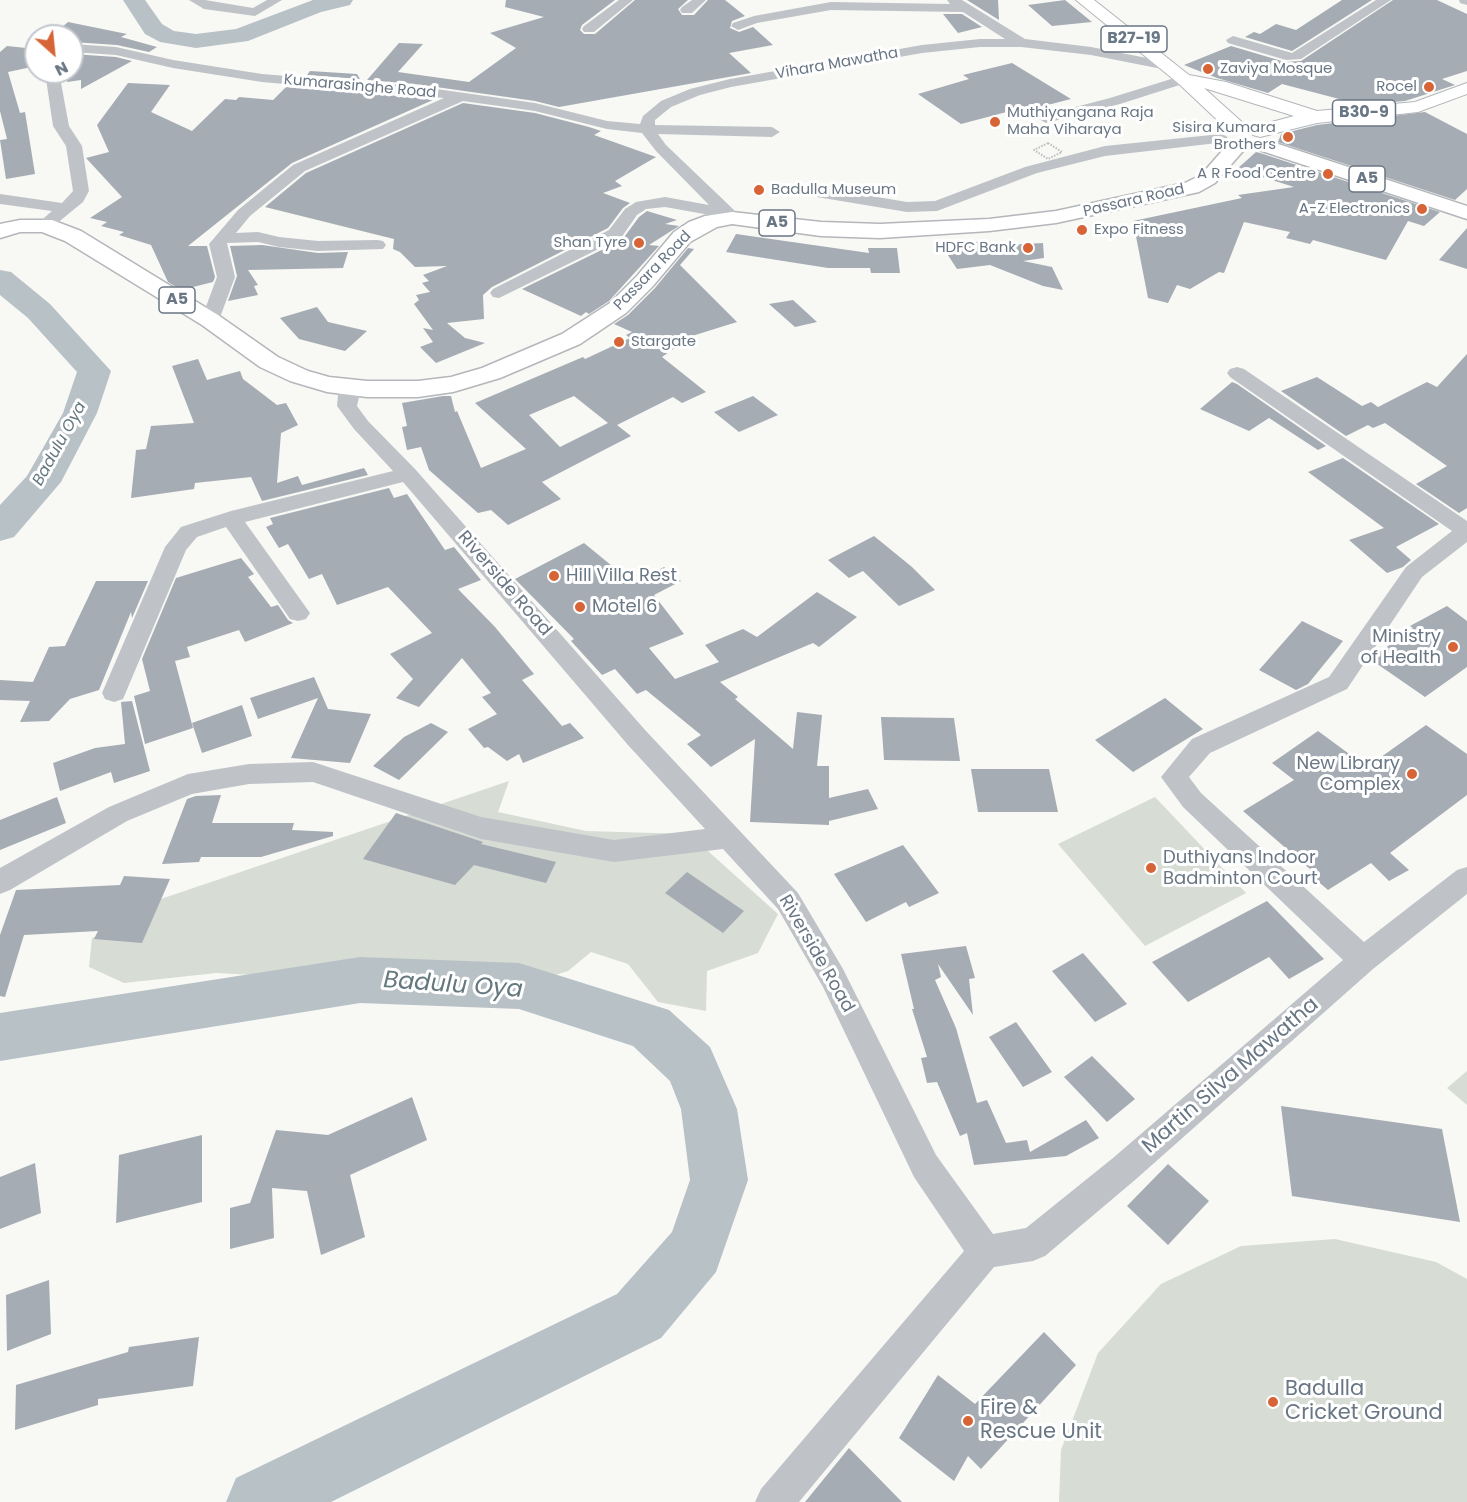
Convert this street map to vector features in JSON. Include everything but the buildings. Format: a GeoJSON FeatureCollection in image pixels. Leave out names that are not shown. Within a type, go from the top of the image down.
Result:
{"type":"FeatureCollection","features":[{"type":"Feature","properties":{"kind":"highway"},"geometry":{"type":"LineString","coordinates":[[1231,138],[1250,149],[1263,139]]}},
{"type":"Feature","properties":{"kind":"highway","name":"Passara Road"},"geometry":{"type":"LineString","coordinates":[[0,231],[20,226],[44,225],[73,236],[210,320],[253,351],[285,370],[313,381],[351,388],[398,390],[435,387],[491,373],[555,347],[588,329],[618,308],[645,281],[673,246],[690,231],[713,221],[730,216],[821,229],[880,231],[989,225],[1056,217],[1192,188],[1208,179],[1231,138]]}},
{"type":"Feature","properties":{"kind":"highway","name":"A5"},"geometry":{"type":"LineString","coordinates":[[1263,139],[1467,213]]}},
{"type":"Feature","properties":{"kind":"main road","name":"B27-19"},"geometry":{"type":"LineString","coordinates":[[1084,0],[1184,79],[1231,138]]}},
{"type":"Feature","properties":{"kind":"main road"},"geometry":{"type":"LineString","coordinates":[[1184,79],[1220,86],[1317,117]]}},
{"type":"Feature","properties":{"kind":"main road","name":"B30-9"},"geometry":{"type":"LineString","coordinates":[[1263,139],[1285,123],[1317,117],[1418,107],[1467,88]]}},
{"type":"Feature","properties":{"kind":"street"},"geometry":{"type":"LineString","coordinates":[[195,0],[204,4],[255,12],[276,0]]}},
{"type":"Feature","properties":{"kind":"street"},"geometry":{"type":"LineString","coordinates":[[589,30],[627,0]]}},
{"type":"Feature","properties":{"kind":"street"},"geometry":{"type":"LineString","coordinates":[[687,10],[700,0]]}},
{"type":"Feature","properties":{"kind":"street"},"geometry":{"type":"LineString","coordinates":[[1233,40],[1290,57],[1296,56],[1385,0]]}},
{"type":"Feature","properties":{"kind":"street"},"geometry":{"type":"LineString","coordinates":[[738,27],[754,20],[831,6],[959,4],[1021,43]]}},
{"type":"Feature","properties":{"kind":"street","name":"Vihara Mawatha"},"geometry":{"type":"LineString","coordinates":[[646,129],[648,119],[666,104],[695,92],[730,83],[922,49],[980,43],[1021,43],[1091,51],[1167,66]]}},
{"type":"Feature","properties":{"kind":"street","name":"Kumarasinghe Road"},"geometry":{"type":"LineString","coordinates":[[84,49],[117,51],[174,64],[262,78],[415,90],[536,107],[607,125],[646,129],[772,132]]}},
{"type":"Feature","properties":{"kind":"street"},"geometry":{"type":"LineString","coordinates":[[1046,119],[1115,101],[1184,79]]}},
{"type":"Feature","properties":{"kind":"street"},"geometry":{"type":"LineString","coordinates":[[44,225],[77,199],[81,191],[74,146],[61,126],[54,84]]}},
{"type":"Feature","properties":{"kind":"street"},"geometry":{"type":"LineString","coordinates":[[210,320],[226,276],[217,244],[244,213],[299,168],[460,97]]}},
{"type":"Feature","properties":{"kind":"street"},"geometry":{"type":"LineString","coordinates":[[646,129],[661,148],[730,216]]}},
{"type":"Feature","properties":{"kind":"street"},"geometry":{"type":"LineString","coordinates":[[811,191],[907,207],[938,206],[1032,170],[1105,151],[1231,138]]}},
{"type":"Feature","properties":{"kind":"street"},"geometry":{"type":"LineString","coordinates":[[0,199],[66,208]]}},
{"type":"Feature","properties":{"kind":"street"},"geometry":{"type":"LineString","coordinates":[[499,293],[615,234],[631,212],[642,205],[665,202],[730,216]]}},
{"type":"Feature","properties":{"kind":"street"},"geometry":{"type":"LineString","coordinates":[[222,238],[258,237],[279,242],[318,246],[377,245]]}},
{"type":"Feature","properties":{"kind":"street"},"geometry":{"type":"LineString","coordinates":[[1237,373],[1467,531],[1414,572],[1338,683],[1201,746],[1174,777],[1192,800],[1363,960]]}},
{"type":"Feature","properties":{"kind":"street","name":"Riverside Road"},"geometry":{"type":"LineString","coordinates":[[351,388],[346,401],[351,413],[408,474],[637,738],[788,901],[833,978],[925,1166],[985,1252]]}},
{"type":"Feature","properties":{"kind":"street"},"geometry":{"type":"LineString","coordinates":[[114,693],[176,548],[189,532],[231,518],[408,474]]}},
{"type":"Feature","properties":{"kind":"street"},"geometry":{"type":"LineString","coordinates":[[231,518],[298,613]]}},
{"type":"Feature","properties":{"kind":"street"},"geometry":{"type":"LineString","coordinates":[[0,882],[118,814],[188,783],[249,774],[313,772],[481,828],[614,851],[729,837]]}},
{"type":"Feature","properties":{"kind":"street","name":"Martin Silva Mawatha"},"geometry":{"type":"LineString","coordinates":[[985,1252],[1033,1244],[1124,1169],[1363,960],[1467,878]]}},
{"type":"Feature","properties":{"kind":"street"},"geometry":{"type":"LineString","coordinates":[[774,1502],[985,1252]]}},
{"type":"Feature","properties":{"kind":"shaded area"},"geometry":{"type":"Polygon","coordinates":[[[509,781],[498,812],[586,831],[689,834],[778,914],[758,953],[707,971],[706,1011],[658,1002],[628,964],[591,952],[568,971],[519,986],[507,966],[473,972],[365,960],[273,976],[216,973],[124,983],[89,967],[92,938],[151,916],[155,901],[509,781]]]}},
{"type":"Feature","properties":{"kind":"shaded area","name":"Duthiyans Indoor Badminton Court"},"geometry":{"type":"Polygon","coordinates":[[[1155,797],[1246,893],[1145,946],[1058,844],[1155,797]]]}},
{"type":"Feature","properties":{"kind":"shaded area"},"geometry":{"type":"Polygon","coordinates":[[[1467,1071],[1467,1105],[1447,1088],[1467,1071]]]}},
{"type":"Feature","properties":{"kind":"shaded area","name":"Badulla Cricket Ground"},"geometry":{"type":"Polygon","coordinates":[[[1335,1239],[1436,1262],[1467,1279],[1467,1502],[1059,1502],[1061,1450],[1098,1353],[1161,1284],[1241,1246],[1335,1239]]]}},
{"type":"Feature","properties":{"kind":"waterway","name":"Badulu Oya"},"geometry":{"type":"LineString","coordinates":[[134,0],[153,29],[168,37],[196,41],[240,36],[313,7],[342,0]]}},
{"type":"Feature","properties":{"kind":"waterway","name":"Badulu Oya"},"geometry":{"type":"LineString","coordinates":[[0,279],[39,311],[94,371],[80,413],[42,482],[0,528]]}},
{"type":"Feature","properties":{"kind":"waterway","name":"Badulu Oya"},"geometry":{"type":"LineString","coordinates":[[0,1037],[360,980],[519,986],[650,1027],[691,1065],[709,1109],[719,1180],[695,1251],[639,1316],[260,1502]]}},
{"type":"Feature","properties":{"kind":"place","name":"Zaviya Mosque"},"geometry":{"type":"Point","coordinates":[1208,69]}},
{"type":"Feature","properties":{"kind":"place","name":"Rocel"},"geometry":{"type":"Point","coordinates":[1429,87]}},
{"type":"Feature","properties":{"kind":"place","name":"Muthiyangana Raja Maha Viharaya"},"geometry":{"type":"Point","coordinates":[995,122]}},
{"type":"Feature","properties":{"kind":"place","name":"Sisira Kumara Brothers"},"geometry":{"type":"Point","coordinates":[1288,137]}},
{"type":"Feature","properties":{"kind":"place","name":"A R Food Centre"},"geometry":{"type":"Point","coordinates":[1328,174]}},
{"type":"Feature","properties":{"kind":"place","name":"Badulla Museum"},"geometry":{"type":"Point","coordinates":[759,190]}},
{"type":"Feature","properties":{"kind":"place","name":"A-Z Electronics"},"geometry":{"type":"Point","coordinates":[1422,209]}},
{"type":"Feature","properties":{"kind":"place","name":"Expo Fitness"},"geometry":{"type":"Point","coordinates":[1082,230]}},
{"type":"Feature","properties":{"kind":"place","name":"Shan Tyre"},"geometry":{"type":"Point","coordinates":[639,243]}},
{"type":"Feature","properties":{"kind":"place","name":"HDFC Bank"},"geometry":{"type":"Point","coordinates":[1028,248]}},
{"type":"Feature","properties":{"kind":"place","name":"Stargate"},"geometry":{"type":"Point","coordinates":[619,342]}},
{"type":"Feature","properties":{"kind":"place","name":"Hill Villa Rest"},"geometry":{"type":"Point","coordinates":[554,576]}},
{"type":"Feature","properties":{"kind":"place","name":"Motel 6"},"geometry":{"type":"Point","coordinates":[580,607]}},
{"type":"Feature","properties":{"kind":"place","name":"Ministry of Health"},"geometry":{"type":"Point","coordinates":[1453,647]}},
{"type":"Feature","properties":{"kind":"place","name":"New Library Complex"},"geometry":{"type":"Point","coordinates":[1412,774]}},
{"type":"Feature","properties":{"kind":"place","name":"Duthiyans Indoor Badminton Court"},"geometry":{"type":"Point","coordinates":[1151,868]}},
{"type":"Feature","properties":{"kind":"place","name":"Badulla Cricket Ground"},"geometry":{"type":"Point","coordinates":[1273,1402]}},
{"type":"Feature","properties":{"kind":"place","name":"Fire & Rescue Unit"},"geometry":{"type":"Point","coordinates":[968,1421]}}]}
